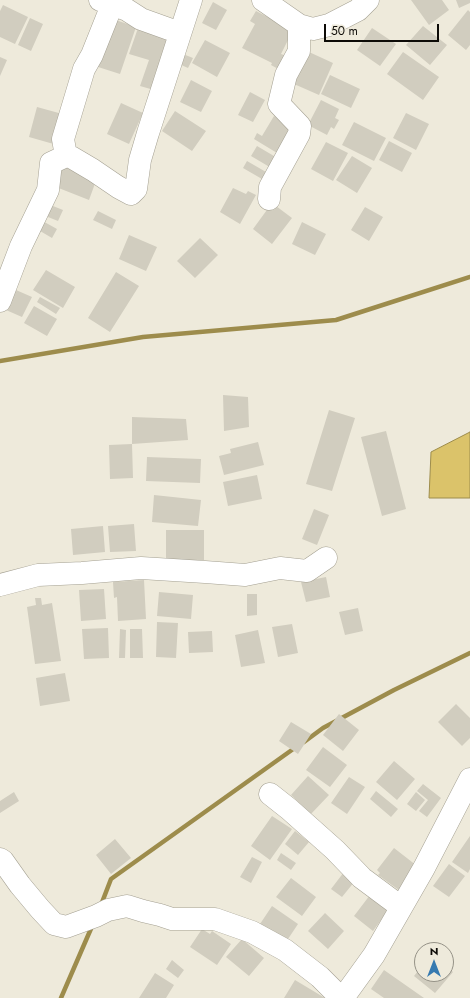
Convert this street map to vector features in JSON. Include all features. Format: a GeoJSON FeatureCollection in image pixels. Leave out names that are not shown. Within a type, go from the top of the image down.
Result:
{"type":"FeatureCollection","features":[{"type":"Feature","properties":{"kind":"street"},"geometry":{"type":"LineString","coordinates":[[0,300],[21,246],[48,190],[51,163],[66,156],[71,157],[131,194],[136,189],[140,160],[191,0]]}},
{"type":"Feature","properties":{"kind":"street"},"geometry":{"type":"LineString","coordinates":[[262,0],[299,25],[313,29],[329,25],[358,10],[368,0]]}},
{"type":"Feature","properties":{"kind":"street"},"geometry":{"type":"LineString","coordinates":[[66,156],[63,139],[84,69],[92,55],[108,2],[127,10],[142,19],[180,33]]}},
{"type":"Feature","properties":{"kind":"street"},"geometry":{"type":"LineString","coordinates":[[269,199],[270,187],[299,134],[300,126],[279,104],[286,75],[300,51],[299,25]]}},
{"type":"Feature","properties":{"kind":"street"},"geometry":{"type":"LineString","coordinates":[[0,585],[38,575],[142,568],[245,575],[280,568],[307,570],[326,558]]}},
{"type":"Feature","properties":{"kind":"street"},"geometry":{"type":"LineString","coordinates":[[0,859],[20,885],[54,924],[66,927],[108,910],[126,906],[172,919],[215,919],[252,932],[284,950],[320,977],[342,998],[374,955],[424,868],[470,779]]}},
{"type":"Feature","properties":{"kind":"street"},"geometry":{"type":"LineString","coordinates":[[270,794],[335,850],[362,878],[401,907]]}},
{"type":"Feature","properties":{"kind":"street"},"geometry":{"type":"LineString","coordinates":[[446,826],[470,812]]}},
{"type":"Feature","properties":{"kind":"shaded area"},"geometry":{"type":"Polygon","coordinates":[[[470,432],[470,498],[429,498],[431,452],[470,432]]]}},
{"type":"Feature","properties":{"kind":"building"},"geometry":{"type":"Polygon","coordinates":[[[411,0],[442,0],[449,10],[429,25],[411,0]]]}},
{"type":"Feature","properties":{"kind":"building"},"geometry":{"type":"Polygon","coordinates":[[[456,0],[470,0],[470,3],[459,8],[456,0]]]}},
{"type":"Feature","properties":{"kind":"building"},"geometry":{"type":"Polygon","coordinates":[[[213,2],[227,10],[216,30],[202,23],[213,2]]]}},
{"type":"Feature","properties":{"kind":"building"},"geometry":{"type":"Polygon","coordinates":[[[3,5],[28,17],[15,44],[0,37],[0,11],[3,5]]]}},
{"type":"Feature","properties":{"kind":"building"},"geometry":{"type":"Polygon","coordinates":[[[468,10],[470,12],[470,45],[466,50],[448,35],[468,10]]]}},
{"type":"Feature","properties":{"kind":"building"},"geometry":{"type":"Polygon","coordinates":[[[256,11],[293,30],[281,54],[287,56],[280,70],[271,65],[272,63],[242,48],[255,24],[250,21],[256,11]]]}},
{"type":"Feature","properties":{"kind":"building"},"geometry":{"type":"Polygon","coordinates":[[[30,18],[43,24],[31,51],[18,45],[30,18]]]}},
{"type":"Feature","properties":{"kind":"building"},"geometry":{"type":"Polygon","coordinates":[[[110,18],[136,27],[120,74],[95,66],[110,18]]]}},
{"type":"Feature","properties":{"kind":"building"},"geometry":{"type":"Polygon","coordinates":[[[423,26],[447,45],[430,65],[406,45],[423,26]]]}},
{"type":"Feature","properties":{"kind":"building"},"geometry":{"type":"Polygon","coordinates":[[[138,28],[171,39],[154,90],[140,86],[149,60],[129,54],[138,28]]]}},
{"type":"Feature","properties":{"kind":"building"},"geometry":{"type":"Polygon","coordinates":[[[372,28],[396,44],[380,66],[357,50],[372,28]]]}},
{"type":"Feature","properties":{"kind":"building"},"geometry":{"type":"Polygon","coordinates":[[[205,40],[230,53],[217,77],[192,63],[205,40]]]}},
{"type":"Feature","properties":{"kind":"building"},"geometry":{"type":"Polygon","coordinates":[[[309,52],[333,63],[319,95],[294,84],[309,52]]]}},
{"type":"Feature","properties":{"kind":"building"},"geometry":{"type":"Polygon","coordinates":[[[403,52],[439,77],[423,100],[387,74],[403,52]]]}},
{"type":"Feature","properties":{"kind":"building"},"geometry":{"type":"Polygon","coordinates":[[[183,54],[193,58],[188,68],[179,64],[183,54]]]}},
{"type":"Feature","properties":{"kind":"building"},"geometry":{"type":"Polygon","coordinates":[[[0,57],[7,60],[0,76],[0,57]]]}},
{"type":"Feature","properties":{"kind":"building"},"geometry":{"type":"Polygon","coordinates":[[[330,75],[360,89],[351,108],[321,94],[330,75]]]}},
{"type":"Feature","properties":{"kind":"building"},"geometry":{"type":"Polygon","coordinates":[[[191,80],[212,91],[201,112],[180,102],[191,80]]]}},
{"type":"Feature","properties":{"kind":"building"},"geometry":{"type":"Polygon","coordinates":[[[250,92],[265,100],[253,122],[238,115],[250,92]]]}},
{"type":"Feature","properties":{"kind":"building"},"geometry":{"type":"Polygon","coordinates":[[[321,100],[339,109],[335,118],[339,120],[334,129],[331,127],[327,135],[308,125],[321,100]]]}},
{"type":"Feature","properties":{"kind":"building"},"geometry":{"type":"Polygon","coordinates":[[[121,103],[143,113],[129,144],[107,134],[121,103]]]}},
{"type":"Feature","properties":{"kind":"building"},"geometry":{"type":"Polygon","coordinates":[[[37,107],[66,115],[57,145],[29,137],[37,107]]]}},
{"type":"Feature","properties":{"kind":"building"},"geometry":{"type":"Polygon","coordinates":[[[175,111],[206,131],[192,151],[162,131],[175,111]]]}},
{"type":"Feature","properties":{"kind":"building"},"geometry":{"type":"Polygon","coordinates":[[[406,113],[429,124],[416,150],[393,138],[406,113]]]}},
{"type":"Feature","properties":{"kind":"building"},"geometry":{"type":"Polygon","coordinates":[[[274,116],[298,130],[282,156],[254,139],[257,133],[262,136],[274,116]]]}},
{"type":"Feature","properties":{"kind":"building"},"geometry":{"type":"Polygon","coordinates":[[[354,122],[386,138],[374,161],[342,145],[354,122]]]}},
{"type":"Feature","properties":{"kind":"building"},"geometry":{"type":"Polygon","coordinates":[[[389,141],[412,153],[402,172],[379,160],[389,141]]]}},
{"type":"Feature","properties":{"kind":"building"},"geometry":{"type":"Polygon","coordinates":[[[326,142],[348,153],[333,181],[311,169],[326,142]]]}},
{"type":"Feature","properties":{"kind":"building"},"geometry":{"type":"Polygon","coordinates":[[[257,146],[279,159],[273,169],[251,156],[257,146]]]}},
{"type":"Feature","properties":{"kind":"building"},"geometry":{"type":"Polygon","coordinates":[[[352,156],[372,168],[357,193],[336,180],[352,156]]]}},
{"type":"Feature","properties":{"kind":"building"},"geometry":{"type":"Polygon","coordinates":[[[247,161],[266,172],[262,179],[243,168],[247,161]]]}},
{"type":"Feature","properties":{"kind":"building"},"geometry":{"type":"Polygon","coordinates":[[[59,164],[97,178],[89,200],[51,185],[59,164]]]}},
{"type":"Feature","properties":{"kind":"building"},"geometry":{"type":"Polygon","coordinates":[[[233,188],[246,194],[248,191],[256,195],[240,224],[220,212],[233,188]]]}},
{"type":"Feature","properties":{"kind":"building"},"geometry":{"type":"Polygon","coordinates":[[[272,203],[292,218],[272,244],[253,229],[272,203]]]}},
{"type":"Feature","properties":{"kind":"building"},"geometry":{"type":"Polygon","coordinates":[[[48,204],[63,210],[58,221],[43,215],[48,204]]]}},
{"type":"Feature","properties":{"kind":"building"},"geometry":{"type":"Polygon","coordinates":[[[365,207],[383,217],[369,241],[351,230],[365,207]]]}},
{"type":"Feature","properties":{"kind":"building"},"geometry":{"type":"Polygon","coordinates":[[[98,211],[116,220],[112,229],[93,220],[98,211]]]}},
{"type":"Feature","properties":{"kind":"building"},"geometry":{"type":"Polygon","coordinates":[[[39,219],[57,229],[52,238],[35,228],[39,219]]]}},
{"type":"Feature","properties":{"kind":"building"},"geometry":{"type":"Polygon","coordinates":[[[302,222],[326,234],[315,255],[292,244],[302,222]]]}},
{"type":"Feature","properties":{"kind":"building"},"geometry":{"type":"Polygon","coordinates":[[[129,235],[157,247],[146,271],[119,259],[129,235]]]}},
{"type":"Feature","properties":{"kind":"building"},"geometry":{"type":"Polygon","coordinates":[[[200,238],[218,255],[195,278],[177,261],[200,238]]]}},
{"type":"Feature","properties":{"kind":"building"},"geometry":{"type":"Polygon","coordinates":[[[46,270],[75,287],[63,308],[33,290],[46,270]]]}},
{"type":"Feature","properties":{"kind":"building"},"geometry":{"type":"Polygon","coordinates":[[[116,272],[139,286],[110,332],[88,318],[116,272]]]}},
{"type":"Feature","properties":{"kind":"building"},"geometry":{"type":"Polygon","coordinates":[[[16,290],[32,297],[22,317],[6,310],[16,290]]]}},
{"type":"Feature","properties":{"kind":"building"},"geometry":{"type":"Polygon","coordinates":[[[40,297],[60,308],[56,314],[37,302],[40,297]]]}},
{"type":"Feature","properties":{"kind":"building"},"geometry":{"type":"Polygon","coordinates":[[[34,306],[57,319],[47,336],[24,323],[34,306]]]}},
{"type":"Feature","properties":{"kind":"building"},"geometry":{"type":"Polygon","coordinates":[[[223,395],[248,397],[249,427],[224,431],[223,395]]]}},
{"type":"Feature","properties":{"kind":"building"},"geometry":{"type":"Polygon","coordinates":[[[329,410],[355,418],[332,491],[306,484],[329,410]]]}},
{"type":"Feature","properties":{"kind":"building"},"geometry":{"type":"Polygon","coordinates":[[[132,417],[186,419],[188,440],[132,444],[132,417]]]}},
{"type":"Feature","properties":{"kind":"building"},"geometry":{"type":"Polygon","coordinates":[[[386,431],[406,509],[382,516],[361,437],[386,431]]]}},
{"type":"Feature","properties":{"kind":"building"},"geometry":{"type":"Polygon","coordinates":[[[258,442],[264,465],[224,475],[219,456],[231,453],[230,449],[258,442]]]}},
{"type":"Feature","properties":{"kind":"building"},"geometry":{"type":"Polygon","coordinates":[[[132,444],[133,478],[110,479],[109,445],[132,444]]]}},
{"type":"Feature","properties":{"kind":"building"},"geometry":{"type":"Polygon","coordinates":[[[147,457],[201,459],[200,483],[146,481],[147,457]]]}},
{"type":"Feature","properties":{"kind":"building"},"geometry":{"type":"Polygon","coordinates":[[[257,475],[262,499],[228,506],[223,482],[257,475]]]}},
{"type":"Feature","properties":{"kind":"building"},"geometry":{"type":"Polygon","coordinates":[[[154,495],[201,500],[198,526],[152,522],[154,495]]]}},
{"type":"Feature","properties":{"kind":"building"},"geometry":{"type":"Polygon","coordinates":[[[314,509],[329,515],[317,545],[302,539],[314,509]]]}},
{"type":"Feature","properties":{"kind":"building"},"geometry":{"type":"Polygon","coordinates":[[[134,524],[136,551],[110,552],[108,526],[134,524]]]}},
{"type":"Feature","properties":{"kind":"building"},"geometry":{"type":"Polygon","coordinates":[[[103,526],[105,552],[73,555],[71,529],[103,526]]]}},
{"type":"Feature","properties":{"kind":"building"},"geometry":{"type":"Polygon","coordinates":[[[166,530],[204,530],[204,560],[166,560],[166,530]]]}},
{"type":"Feature","properties":{"kind":"building"},"geometry":{"type":"Polygon","coordinates":[[[326,577],[330,597],[306,602],[301,582],[326,577]]]}},
{"type":"Feature","properties":{"kind":"building"},"geometry":{"type":"Polygon","coordinates":[[[144,580],[146,619],[118,621],[117,597],[114,598],[113,582],[144,580]]]}},
{"type":"Feature","properties":{"kind":"building"},"geometry":{"type":"Polygon","coordinates":[[[104,589],[106,619],[81,621],[79,590],[104,589]]]}},
{"type":"Feature","properties":{"kind":"building"},"geometry":{"type":"Polygon","coordinates":[[[159,592],[193,595],[191,619],[157,616],[159,592]]]}},
{"type":"Feature","properties":{"kind":"building"},"geometry":{"type":"Polygon","coordinates":[[[247,594],[257,594],[257,615],[247,616],[247,594]]]}},
{"type":"Feature","properties":{"kind":"building"},"geometry":{"type":"Polygon","coordinates":[[[35,598],[41,598],[42,605],[52,603],[61,661],[35,664],[27,607],[36,605],[35,598]]]}},
{"type":"Feature","properties":{"kind":"building"},"geometry":{"type":"Polygon","coordinates":[[[358,608],[363,631],[345,635],[339,612],[358,608]]]}},
{"type":"Feature","properties":{"kind":"building"},"geometry":{"type":"Polygon","coordinates":[[[157,622],[178,623],[176,658],[156,657],[157,622]]]}},
{"type":"Feature","properties":{"kind":"building"},"geometry":{"type":"Polygon","coordinates":[[[292,624],[298,653],[278,657],[272,627],[292,624]]]}},
{"type":"Feature","properties":{"kind":"building"},"geometry":{"type":"Polygon","coordinates":[[[108,628],[109,658],[84,659],[82,629],[108,628]]]}},
{"type":"Feature","properties":{"kind":"building"},"geometry":{"type":"Polygon","coordinates":[[[120,629],[126,630],[125,658],[119,658],[120,629]]]}},
{"type":"Feature","properties":{"kind":"building"},"geometry":{"type":"Polygon","coordinates":[[[130,629],[142,629],[143,658],[130,658],[130,629]]]}},
{"type":"Feature","properties":{"kind":"building"},"geometry":{"type":"Polygon","coordinates":[[[258,630],[265,663],[241,667],[235,635],[258,630]]]}},
{"type":"Feature","properties":{"kind":"building"},"geometry":{"type":"Polygon","coordinates":[[[212,631],[213,652],[189,653],[188,632],[212,631]]]}},
{"type":"Feature","properties":{"kind":"building"},"geometry":{"type":"Polygon","coordinates":[[[65,673],[70,701],[40,706],[36,678],[65,673]]]}},
{"type":"Feature","properties":{"kind":"building"},"geometry":{"type":"Polygon","coordinates":[[[456,704],[470,718],[470,738],[462,746],[438,722],[456,704]]]}},
{"type":"Feature","properties":{"kind":"building"},"geometry":{"type":"Polygon","coordinates":[[[339,714],[359,730],[343,751],[323,735],[339,714]]]}},
{"type":"Feature","properties":{"kind":"building"},"geometry":{"type":"Polygon","coordinates":[[[291,722],[311,734],[298,754],[279,741],[291,722]]]}},
{"type":"Feature","properties":{"kind":"building"},"geometry":{"type":"Polygon","coordinates":[[[323,747],[347,765],[330,787],[306,770],[323,747]]]}},
{"type":"Feature","properties":{"kind":"building"},"geometry":{"type":"Polygon","coordinates":[[[394,761],[415,779],[397,800],[376,782],[394,761]]]}},
{"type":"Feature","properties":{"kind":"building"},"geometry":{"type":"Polygon","coordinates":[[[308,776],[329,795],[311,814],[291,795],[308,776]]]}},
{"type":"Feature","properties":{"kind":"building"},"geometry":{"type":"Polygon","coordinates":[[[349,777],[365,787],[347,814],[331,803],[349,777]]]}},
{"type":"Feature","properties":{"kind":"building"},"geometry":{"type":"Polygon","coordinates":[[[423,784],[441,798],[427,817],[419,811],[428,800],[417,791],[423,784]]]}},
{"type":"Feature","properties":{"kind":"building"},"geometry":{"type":"Polygon","coordinates":[[[376,791],[398,809],[391,817],[370,799],[376,791]]]}},
{"type":"Feature","properties":{"kind":"building"},"geometry":{"type":"Polygon","coordinates":[[[14,792],[19,801],[0,813],[0,801],[14,792]]]}},
{"type":"Feature","properties":{"kind":"building"},"geometry":{"type":"Polygon","coordinates":[[[416,792],[425,800],[416,811],[407,804],[416,792]]]}},
{"type":"Feature","properties":{"kind":"building"},"geometry":{"type":"Polygon","coordinates":[[[272,816],[292,829],[270,860],[251,846],[272,816]]]}},
{"type":"Feature","properties":{"kind":"building"},"geometry":{"type":"Polygon","coordinates":[[[295,831],[309,842],[298,855],[285,844],[295,831]]]}},
{"type":"Feature","properties":{"kind":"building"},"geometry":{"type":"Polygon","coordinates":[[[470,836],[470,869],[468,873],[452,862],[470,836]]]}},
{"type":"Feature","properties":{"kind":"building"},"geometry":{"type":"Polygon","coordinates":[[[115,839],[131,858],[111,874],[96,855],[115,839]]]}},
{"type":"Feature","properties":{"kind":"building"},"geometry":{"type":"Polygon","coordinates":[[[394,848],[421,869],[403,893],[378,875],[380,873],[377,870],[394,848]]]}},
{"type":"Feature","properties":{"kind":"building"},"geometry":{"type":"Polygon","coordinates":[[[281,853],[296,863],[291,870],[277,860],[281,853]]]}},
{"type":"Feature","properties":{"kind":"building"},"geometry":{"type":"Polygon","coordinates":[[[252,857],[262,862],[251,883],[240,877],[252,857]]]}},
{"type":"Feature","properties":{"kind":"building"},"geometry":{"type":"Polygon","coordinates":[[[449,864],[465,876],[449,897],[433,886],[449,864]]]}},
{"type":"Feature","properties":{"kind":"building"},"geometry":{"type":"Polygon","coordinates":[[[344,872],[355,881],[342,897],[331,889],[344,872]]]}},
{"type":"Feature","properties":{"kind":"building"},"geometry":{"type":"Polygon","coordinates":[[[291,878],[316,897],[302,916],[276,897],[291,878]]]}},
{"type":"Feature","properties":{"kind":"building"},"geometry":{"type":"Polygon","coordinates":[[[370,895],[389,909],[373,931],[354,916],[370,895]]]}},
{"type":"Feature","properties":{"kind":"building"},"geometry":{"type":"Polygon","coordinates":[[[272,906],[298,924],[286,942],[260,924],[272,906]]]}},
{"type":"Feature","properties":{"kind":"building"},"geometry":{"type":"Polygon","coordinates":[[[325,913],[344,931],[328,949],[308,931],[325,913]]]}},
{"type":"Feature","properties":{"kind":"building"},"geometry":{"type":"Polygon","coordinates":[[[202,929],[210,934],[212,931],[231,944],[217,965],[190,947],[202,929]]]}},
{"type":"Feature","properties":{"kind":"building"},"geometry":{"type":"Polygon","coordinates":[[[242,939],[264,958],[249,976],[226,957],[242,939]]]}},
{"type":"Feature","properties":{"kind":"building"},"geometry":{"type":"Polygon","coordinates":[[[172,960],[184,970],[178,978],[166,969],[172,960]]]}},
{"type":"Feature","properties":{"kind":"building"},"geometry":{"type":"Polygon","coordinates":[[[384,970],[424,998],[384,998],[371,989],[384,970]]]}},
{"type":"Feature","properties":{"kind":"building"},"geometry":{"type":"Polygon","coordinates":[[[155,973],[174,985],[166,998],[139,998],[155,973]]]}},
{"type":"Feature","properties":{"kind":"building"},"geometry":{"type":"Polygon","coordinates":[[[295,980],[325,998],[284,998],[295,980]]]}},
{"type":"Feature","properties":{"kind":"building"},"geometry":{"type":"Polygon","coordinates":[[[421,982],[444,982],[435,993],[421,982]]]}},
{"type":"Feature","properties":{"kind":"waterway"},"geometry":{"type":"LineString","coordinates":[[0,361],[143,337],[336,320],[470,277]]}},
{"type":"Feature","properties":{"kind":"waterway"},"geometry":{"type":"LineString","coordinates":[[304,742],[323,728],[394,690],[470,653]]}},
{"type":"Feature","properties":{"kind":"waterway"},"geometry":{"type":"LineString","coordinates":[[101,905],[111,879],[296,747]]}},
{"type":"Feature","properties":{"kind":"waterway"},"geometry":{"type":"LineString","coordinates":[[61,998],[93,924]]}}]}
